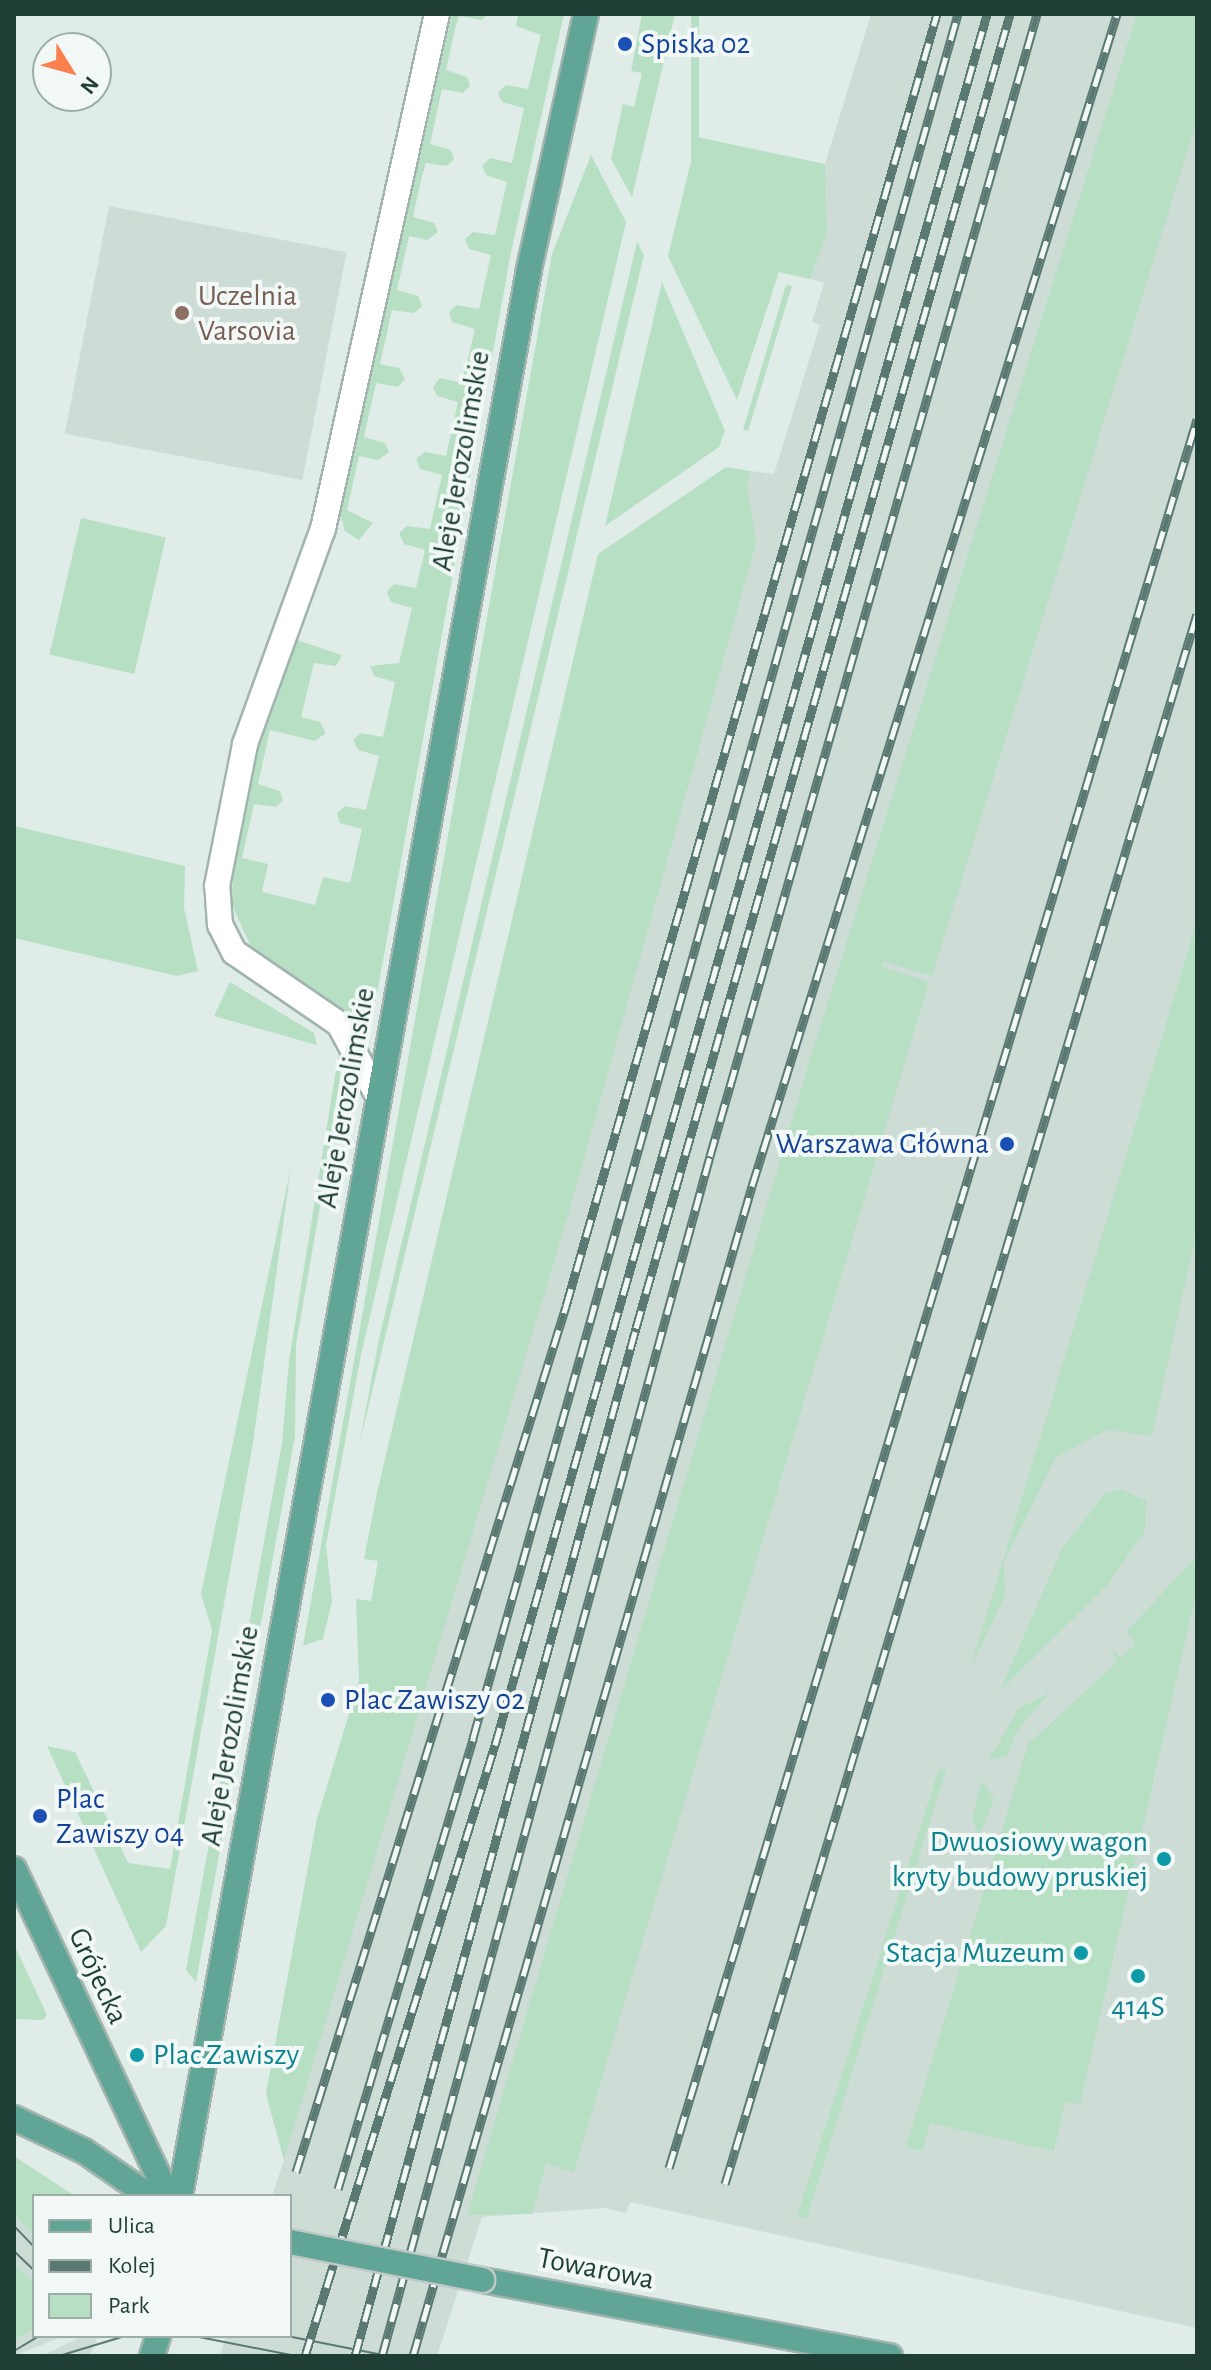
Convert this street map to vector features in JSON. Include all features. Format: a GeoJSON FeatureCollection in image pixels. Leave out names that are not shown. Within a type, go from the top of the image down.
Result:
{"type":"FeatureCollection","features":[{"type":"Feature","properties":{"kind":"main road","name":"Aleje Jerozolimskie"},"geometry":{"type":"LineString","coordinates":[[180,2194],[526,284],[586,14]]}},
{"type":"Feature","properties":{"kind":"main road","name":"Grójecka"},"geometry":{"type":"LineString","coordinates":[[14,1869],[167,2194]]}},
{"type":"Feature","properties":{"kind":"main road"},"geometry":{"type":"LineString","coordinates":[[14,2118],[84,2151],[146,2194]]}},
{"type":"Feature","properties":{"kind":"main road","name":"Towarowa"},"geometry":{"type":"LineString","coordinates":[[292,2242],[890,2356]]}},
{"type":"Feature","properties":{"kind":"lane"},"geometry":{"type":"LineString","coordinates":[[379,1098],[339,1024],[245,964],[217,908],[245,744],[320,542],[437,14]]}},
{"type":"Feature","properties":{"kind":"shaded area"},"geometry":{"type":"Polygon","coordinates":[[[871,14],[1197,14],[1197,2328],[630,2202],[626,2213],[605,2208],[482,2217],[437,2356],[220,2356],[225,2338],[292,2338],[292,2194],[273,2194],[284,2160],[266,2094],[317,1819],[751,471],[774,474],[820,325],[812,322],[824,283],[810,279],[827,234],[825,164],[871,14]]]}},
{"type":"Feature","properties":{"kind":"shaded area"},"geometry":{"type":"Polygon","coordinates":[[[109,206],[347,252],[302,480],[65,434],[109,206]]]}},
{"type":"Feature","properties":{"kind":"shaded area"},"geometry":{"type":"Polygon","coordinates":[[[14,2214],[32,2234],[32,2280],[14,2264],[14,2214]]]}},
{"type":"Feature","properties":{"kind":"shaded area"},"geometry":{"type":"Polygon","coordinates":[[[32,2330],[32,2338],[59,2338],[14,2356],[14,2340],[32,2330]]]}},
{"type":"Feature","properties":{"kind":"shaded area"},"geometry":{"type":"Polygon","coordinates":[[[79,2338],[97,2338],[90,2355],[42,2356],[79,2338]]]}},
{"type":"Feature","properties":{"kind":"green space"},"geometry":{"type":"Polygon","coordinates":[[[452,14],[487,14],[482,20],[459,16],[455,29],[446,70],[467,77],[470,86],[463,93],[442,89],[430,144],[451,150],[454,159],[447,166],[426,163],[422,176],[413,217],[434,223],[438,232],[427,240],[409,236],[397,290],[418,296],[422,306],[414,313],[392,310],[380,364],[399,368],[405,379],[398,387],[376,383],[364,437],[385,443],[389,452],[378,460],[359,456],[347,510],[373,523],[359,540],[345,531],[340,515],[452,14]]]}},
{"type":"Feature","properties":{"kind":"green space"},"geometry":{"type":"Polygon","coordinates":[[[518,14],[564,14],[511,252],[373,1016],[360,1023],[252,949],[231,903],[234,863],[254,761],[297,640],[342,655],[336,666],[314,663],[301,717],[320,722],[326,733],[315,741],[270,730],[258,784],[280,791],[283,800],[276,807],[254,804],[242,858],[268,864],[262,892],[315,905],[323,877],[350,883],[362,829],[340,823],[337,813],[345,806],[366,810],[379,756],[358,750],[353,740],[361,733],[383,737],[395,682],[374,676],[370,666],[399,663],[412,608],[391,602],[387,592],[394,584],[416,588],[425,550],[404,544],[399,533],[407,526],[430,529],[442,475],[420,469],[416,459],[425,452],[446,456],[458,402],[437,396],[433,387],[440,378],[462,383],[475,329],[452,322],[449,312],[457,305],[479,309],[491,255],[469,249],[465,239],[473,232],[495,235],[507,182],[486,175],[482,166],[490,158],[512,163],[524,108],[502,102],[498,93],[506,85],[528,89],[541,35],[516,26],[518,14]]]}},
{"type":"Feature","properties":{"kind":"green space"},"geometry":{"type":"Polygon","coordinates":[[[642,14],[675,14],[632,197],[611,159],[623,104],[634,107],[642,73],[631,71],[642,14]]]}},
{"type":"Feature","properties":{"kind":"green space"},"geometry":{"type":"Polygon","coordinates":[[[691,14],[699,14],[699,224],[691,224],[691,14]]]}},
{"type":"Feature","properties":{"kind":"green space"},"geometry":{"type":"Polygon","coordinates":[[[1137,14],[1197,14],[1197,120],[932,976],[883,961],[882,967],[929,982],[574,2172],[546,2164],[532,2214],[467,2215],[811,1056],[1137,14]]]}},
{"type":"Feature","properties":{"kind":"green space"},"geometry":{"type":"Polygon","coordinates":[[[697,137],[825,164],[827,234],[810,279],[779,272],[737,400],[668,256],[697,137]]]}},
{"type":"Feature","properties":{"kind":"green space"},"geometry":{"type":"Polygon","coordinates":[[[591,155],[626,222],[361,1355],[326,1545],[332,1601],[323,1639],[303,1646],[552,254],[591,155]]]}},
{"type":"Feature","properties":{"kind":"green space"},"geometry":{"type":"Polygon","coordinates":[[[637,242],[644,255],[359,1446],[379,1339],[637,242]]]}},
{"type":"Feature","properties":{"kind":"green space"},"geometry":{"type":"Polygon","coordinates":[[[662,282],[725,431],[719,447],[605,526],[662,282]]]}},
{"type":"Feature","properties":{"kind":"green space"},"geometry":{"type":"Polygon","coordinates":[[[786,285],[792,286],[748,431],[743,430],[786,285]]]}},
{"type":"Feature","properties":{"kind":"green space"},"geometry":{"type":"Polygon","coordinates":[[[726,467],[751,471],[747,486],[756,543],[567,1219],[284,2160],[266,2094],[317,1819],[359,1681],[356,1599],[371,1601],[378,1561],[364,1559],[377,1493],[598,554],[726,467]]]}},
{"type":"Feature","properties":{"kind":"green space"},"geometry":{"type":"Polygon","coordinates":[[[81,518],[166,538],[134,674],[50,654],[81,518]]]}},
{"type":"Feature","properties":{"kind":"green space"},"geometry":{"type":"Polygon","coordinates":[[[14,826],[185,866],[184,908],[198,971],[177,976],[14,938],[14,826]]]}},
{"type":"Feature","properties":{"kind":"green space"},"geometry":{"type":"Polygon","coordinates":[[[1197,922],[1197,1228],[1152,1436],[1107,1430],[1056,1457],[1004,1562],[1005,1596],[970,1669],[1197,922]]]}},
{"type":"Feature","properties":{"kind":"green space"},"geometry":{"type":"Polygon","coordinates":[[[230,982],[314,1033],[317,1045],[214,1016],[230,982]]]}},
{"type":"Feature","properties":{"kind":"green space"},"geometry":{"type":"Polygon","coordinates":[[[339,1051],[341,1087],[296,1344],[295,1436],[196,1982],[186,1970],[282,1443],[289,1361],[339,1051]]]}},
{"type":"Feature","properties":{"kind":"green space"},"geometry":{"type":"Polygon","coordinates":[[[291,1167],[253,1443],[166,1926],[141,1952],[47,1746],[75,1752],[128,1863],[170,1869],[212,1630],[201,1594],[291,1167]]]}},
{"type":"Feature","properties":{"kind":"green space"},"geometry":{"type":"Polygon","coordinates":[[[1121,1489],[1146,1501],[1145,1531],[1108,1584],[1000,1691],[1062,1548],[1105,1494],[1121,1489]]]}},
{"type":"Feature","properties":{"kind":"green space"},"geometry":{"type":"Polygon","coordinates":[[[1197,1556],[1197,1589],[1080,2104],[1065,2102],[1054,2151],[930,2123],[923,2151],[906,2147],[1028,1744],[1117,1662],[1111,1648],[1121,1658],[1136,1643],[1126,1632],[1197,1556]]]}},
{"type":"Feature","properties":{"kind":"green space"},"geometry":{"type":"Polygon","coordinates":[[[1051,1692],[1016,1732],[1007,1756],[989,1760],[1018,1709],[1051,1692]]]}},
{"type":"Feature","properties":{"kind":"green space"},"geometry":{"type":"Polygon","coordinates":[[[939,1768],[946,1770],[807,2218],[797,2216],[939,1768]]]}},
{"type":"Feature","properties":{"kind":"green space"},"geometry":{"type":"Polygon","coordinates":[[[982,1781],[994,1799],[979,1838],[972,1818],[982,1781]]]}},
{"type":"Feature","properties":{"kind":"green space"},"geometry":{"type":"Polygon","coordinates":[[[14,1944],[47,2015],[43,2020],[14,2019],[14,1944]]]}},
{"type":"Feature","properties":{"kind":"green space"},"geometry":{"type":"Polygon","coordinates":[[[14,2156],[72,2194],[32,2194],[32,2234],[14,2214],[14,2156]]]}},
{"type":"Feature","properties":{"kind":"green space"},"geometry":{"type":"Polygon","coordinates":[[[14,2264],[32,2280],[32,2330],[14,2340],[14,2264]]]}},
{"type":"Feature","properties":{"kind":"tram line"},"geometry":{"type":"LineString","coordinates":[[14,2226],[32,2245]]}},
{"type":"Feature","properties":{"kind":"tram line"},"geometry":{"type":"LineString","coordinates":[[14,2251],[32,2268]]}},
{"type":"Feature","properties":{"kind":"tram line"},"geometry":{"type":"LineString","coordinates":[[292,2337],[388,2356]]}},
{"type":"Feature","properties":{"kind":"tram line"},"geometry":{"type":"LineString","coordinates":[[14,2351],[36,2338]]}},
{"type":"Feature","properties":{"kind":"tram line"},"geometry":{"type":"LineString","coordinates":[[59,2356],[118,2338]]}},
{"type":"Feature","properties":{"kind":"tram line"},"geometry":{"type":"LineString","coordinates":[[204,2338],[296,2356]]}},
{"type":"Feature","properties":{"kind":"railway"},"geometry":{"type":"LineString","coordinates":[[296,2172],[566,1306],[937,14]]}},
{"type":"Feature","properties":{"kind":"railway"},"geometry":{"type":"LineString","coordinates":[[338,2189],[473,1738],[958,14]]}},
{"type":"Feature","properties":{"kind":"railway"},"geometry":{"type":"LineString","coordinates":[[305,2356],[495,1745],[987,14]]}},
{"type":"Feature","properties":{"kind":"railway"},"geometry":{"type":"LineString","coordinates":[[355,2356],[636,1328],[1010,14]]}},
{"type":"Feature","properties":{"kind":"railway"},"geometry":{"type":"LineString","coordinates":[[382,2356],[710,1156],[1037,14]]}},
{"type":"Feature","properties":{"kind":"railway"},"geometry":{"type":"LineString","coordinates":[[413,2356],[752,1186],[1117,14]]}},
{"type":"Feature","properties":{"kind":"railway"},"geometry":{"type":"LineString","coordinates":[[669,2168],[1197,419]]}},
{"type":"Feature","properties":{"kind":"railway"},"geometry":{"type":"LineString","coordinates":[[725,2184],[1197,614]]}},
{"type":"Feature","properties":{"kind":"place","name":"Spiska 02"},"geometry":{"type":"Point","coordinates":[625,44]}},
{"type":"Feature","properties":{"kind":"place","name":"Uczelnia Varsovia"},"geometry":{"type":"Point","coordinates":[182,313]}},
{"type":"Feature","properties":{"kind":"place","name":"Warszawa Główna"},"geometry":{"type":"Point","coordinates":[1007,1144]}},
{"type":"Feature","properties":{"kind":"place","name":"Plac Zawiszy 02"},"geometry":{"type":"Point","coordinates":[328,1700]}},
{"type":"Feature","properties":{"kind":"place","name":"Plac Zawiszy 04"},"geometry":{"type":"Point","coordinates":[40,1816]}},
{"type":"Feature","properties":{"kind":"place","name":"Dwuosiowy wagon kryty budowy pruskiej"},"geometry":{"type":"Point","coordinates":[1164,1859]}},
{"type":"Feature","properties":{"kind":"place","name":"Stacja Muzeum"},"geometry":{"type":"Point","coordinates":[1081,1953]}},
{"type":"Feature","properties":{"kind":"place","name":"414S"},"geometry":{"type":"Point","coordinates":[1138,1976]}},
{"type":"Feature","properties":{"kind":"place","name":"Plac Zawiszy"},"geometry":{"type":"Point","coordinates":[137,2055]}}]}
